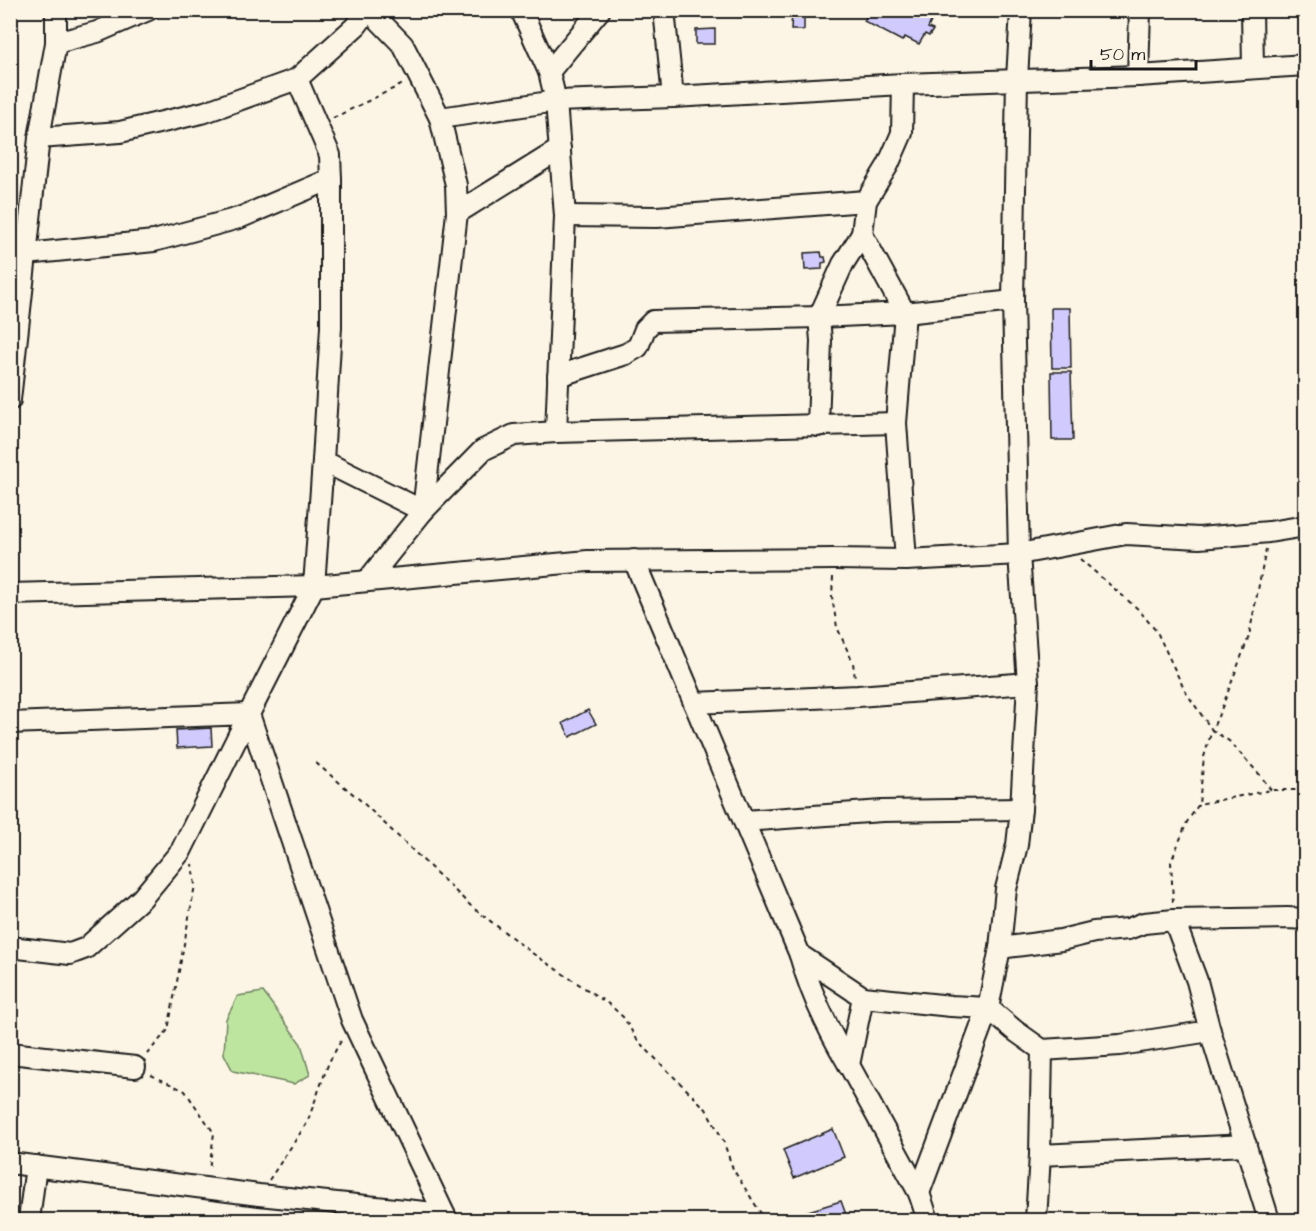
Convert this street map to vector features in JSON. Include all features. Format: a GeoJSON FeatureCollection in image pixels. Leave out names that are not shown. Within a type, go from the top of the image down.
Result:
{"type":"FeatureCollection","features":[{"type":"Feature","properties":{"kind":"street"},"geometry":{"type":"LineString","coordinates":[[10,400],[18,253],[56,43],[56,10]]}},
{"type":"Feature","properties":{"kind":"street"},"geometry":{"type":"LineString","coordinates":[[56,43],[97,32],[148,10]]}},
{"type":"Feature","properties":{"kind":"street"},"geometry":{"type":"LineString","coordinates":[[39,138],[120,132],[206,112],[297,79],[357,25],[369,10],[403,45],[440,118],[456,185],[457,213],[423,512]]}},
{"type":"Feature","properties":{"kind":"street"},"geometry":{"type":"LineString","coordinates":[[521,10],[549,72],[556,101],[560,149],[565,216],[556,432]]}},
{"type":"Feature","properties":{"kind":"street"},"geometry":{"type":"LineString","coordinates":[[549,72],[600,10]]}},
{"type":"Feature","properties":{"kind":"street"},"geometry":{"type":"LineString","coordinates":[[664,10],[672,97]]}},
{"type":"Feature","properties":{"kind":"street"},"geometry":{"type":"LineString","coordinates":[[919,1193],[988,1008],[1000,948],[1006,889],[1017,845],[1021,809],[1028,683],[1019,554],[1013,301],[1017,79],[1022,10]]}},
{"type":"Feature","properties":{"kind":"street"},"geometry":{"type":"LineString","coordinates":[[1138,76],[1140,10]]}},
{"type":"Feature","properties":{"kind":"street"},"geometry":{"type":"LineString","coordinates":[[1252,10],[1253,68]]}},
{"type":"Feature","properties":{"kind":"street"},"geometry":{"type":"LineString","coordinates":[[440,118],[556,101],[1017,79],[1138,76],[1305,65]]}},
{"type":"Feature","properties":{"kind":"street"},"geometry":{"type":"LineString","coordinates":[[10,947],[70,954],[86,948],[142,898],[182,851],[314,586],[331,327],[331,179],[330,155],[297,79]]}},
{"type":"Feature","properties":{"kind":"street"},"geometry":{"type":"LineString","coordinates":[[818,426],[821,340],[819,317],[843,264],[862,234],[866,201],[888,165],[902,133],[903,84]]}},
{"type":"Feature","properties":{"kind":"street"},"geometry":{"type":"LineString","coordinates":[[457,213],[560,149]]}},
{"type":"Feature","properties":{"kind":"street"},"geometry":{"type":"LineString","coordinates":[[18,253],[154,241],[239,218],[331,179]]}},
{"type":"Feature","properties":{"kind":"street"},"geometry":{"type":"LineString","coordinates":[[565,216],[657,217],[866,201]]}},
{"type":"Feature","properties":{"kind":"street"},"geometry":{"type":"LineString","coordinates":[[862,234],[905,313],[896,423],[906,560]]}},
{"type":"Feature","properties":{"kind":"street"},"geometry":{"type":"LineString","coordinates":[[558,376],[626,354],[638,347],[645,329],[653,321],[905,313],[1013,301]]}},
{"type":"Feature","properties":{"kind":"street"},"geometry":{"type":"LineString","coordinates":[[367,581],[423,512],[483,450],[514,435],[896,423]]}},
{"type":"Feature","properties":{"kind":"street"},"geometry":{"type":"LineString","coordinates":[[323,462],[423,512]]}},
{"type":"Feature","properties":{"kind":"street"},"geometry":{"type":"LineString","coordinates":[[10,594],[314,586],[588,561],[906,560],[1019,554],[1126,534],[1199,538],[1269,532],[1305,526]]}},
{"type":"Feature","properties":{"kind":"street"},"geometry":{"type":"LineString","coordinates":[[634,560],[800,955],[808,984],[833,1039],[919,1193],[928,1221]]}},
{"type":"Feature","properties":{"kind":"street"},"geometry":{"type":"LineString","coordinates":[[694,703],[858,696],[1028,683]]}},
{"type":"Feature","properties":{"kind":"street"},"geometry":{"type":"LineString","coordinates":[[10,723],[249,714]]}},
{"type":"Feature","properties":{"kind":"street"},"geometry":{"type":"LineString","coordinates":[[249,714],[351,1020],[446,1217]]}},
{"type":"Feature","properties":{"kind":"street"},"geometry":{"type":"LineString","coordinates":[[744,821],[882,811],[1021,809]]}},
{"type":"Feature","properties":{"kind":"street"},"geometry":{"type":"LineString","coordinates":[[1000,948],[1061,940],[1094,932],[1128,929],[1144,923],[1174,920],[1305,919]]}},
{"type":"Feature","properties":{"kind":"street"},"geometry":{"type":"LineString","coordinates":[[1174,920],[1197,981],[1210,1031],[1269,1221]]}},
{"type":"Feature","properties":{"kind":"street"},"geometry":{"type":"LineString","coordinates":[[800,955],[863,997],[988,1008],[1042,1050],[1120,1045],[1210,1031]]}},
{"type":"Feature","properties":{"kind":"street"},"geometry":{"type":"LineString","coordinates":[[849,1065],[863,997]]}},
{"type":"Feature","properties":{"kind":"street"},"geometry":{"type":"LineString","coordinates":[[1036,1221],[1042,1050]]}},
{"type":"Feature","properties":{"kind":"street"},"geometry":{"type":"LineString","coordinates":[[10,1053],[135,1067]]}},
{"type":"Feature","properties":{"kind":"street"},"geometry":{"type":"LineString","coordinates":[[1040,1155],[1246,1145]]}},
{"type":"Feature","properties":{"kind":"street"},"geometry":{"type":"LineString","coordinates":[[10,1163],[446,1217]]}},
{"type":"Feature","properties":{"kind":"street"},"geometry":{"type":"LineString","coordinates":[[29,1221],[36,1166]]}},
{"type":"Feature","properties":{"kind":"path"},"geometry":{"type":"LineString","coordinates":[[318,125],[419,76]]}},
{"type":"Feature","properties":{"kind":"path"},"geometry":{"type":"LineString","coordinates":[[1174,920],[1171,862],[1187,822],[1198,804],[1204,757],[1212,730],[1249,636],[1269,532]]}},
{"type":"Feature","properties":{"kind":"path"},"geometry":{"type":"LineString","coordinates":[[1065,546],[1139,610],[1156,632],[1185,691],[1212,730],[1229,741],[1260,775],[1270,790]]}},
{"type":"Feature","properties":{"kind":"path"},"geometry":{"type":"LineString","coordinates":[[834,559],[832,597],[837,627],[853,663],[858,696]]}},
{"type":"Feature","properties":{"kind":"path"},"geometry":{"type":"LineString","coordinates":[[316,763],[359,799],[472,906],[532,953],[610,1005],[623,1017],[638,1041],[706,1109],[723,1140],[733,1169],[765,1221]]}},
{"type":"Feature","properties":{"kind":"path"},"geometry":{"type":"LineString","coordinates":[[1198,804],[1270,790],[1305,790]]}},
{"type":"Feature","properties":{"kind":"path"},"geometry":{"type":"LineString","coordinates":[[182,851],[193,865],[195,885],[168,1030],[135,1067],[185,1091],[214,1133],[207,1188]]}},
{"type":"Feature","properties":{"kind":"path"},"geometry":{"type":"LineString","coordinates":[[259,1195],[308,1123],[329,1062],[351,1020]]}},
{"type":"Feature","properties":{"kind":"green space"},"geometry":{"type":"Polygon","coordinates":[[[263,992],[301,1044],[310,1075],[294,1084],[233,1071],[224,1054],[226,1019],[238,996],[263,992]]]}},
{"type":"Feature","properties":{"kind":"building"},"geometry":{"type":"Polygon","coordinates":[[[792,10],[804,10],[804,30],[791,30],[792,10]]]}},
{"type":"Feature","properties":{"kind":"building"},"geometry":{"type":"Polygon","coordinates":[[[870,10],[921,10],[933,17],[928,28],[933,30],[929,36],[925,34],[919,44],[905,37],[902,41],[864,21],[870,10]]]}},
{"type":"Feature","properties":{"kind":"building"},"geometry":{"type":"Polygon","coordinates":[[[715,29],[715,44],[696,44],[696,30],[715,29]]]}},
{"type":"Feature","properties":{"kind":"building"},"geometry":{"type":"Polygon","coordinates":[[[821,252],[826,262],[822,263],[822,269],[805,270],[804,253],[821,252]]]}},
{"type":"Feature","properties":{"kind":"building"},"geometry":{"type":"Polygon","coordinates":[[[1051,308],[1070,308],[1071,368],[1052,368],[1051,308]]]}},
{"type":"Feature","properties":{"kind":"building"},"geometry":{"type":"Polygon","coordinates":[[[1051,372],[1071,372],[1073,440],[1052,440],[1051,372]]]}},
{"type":"Feature","properties":{"kind":"building"},"geometry":{"type":"Polygon","coordinates":[[[588,710],[596,724],[570,737],[563,723],[588,710]]]}},
{"type":"Feature","properties":{"kind":"building"},"geometry":{"type":"Polygon","coordinates":[[[211,728],[212,746],[177,748],[176,730],[211,728]]]}},
{"type":"Feature","properties":{"kind":"building"},"geometry":{"type":"Polygon","coordinates":[[[10,913],[15,913],[12,928],[10,928],[10,913]]]}},
{"type":"Feature","properties":{"kind":"building"},"geometry":{"type":"Polygon","coordinates":[[[833,1129],[844,1157],[794,1178],[783,1150],[833,1129]]]}},
{"type":"Feature","properties":{"kind":"building"},"geometry":{"type":"Polygon","coordinates":[[[841,1201],[848,1220],[790,1220],[789,1217],[841,1201]]]}}]}
